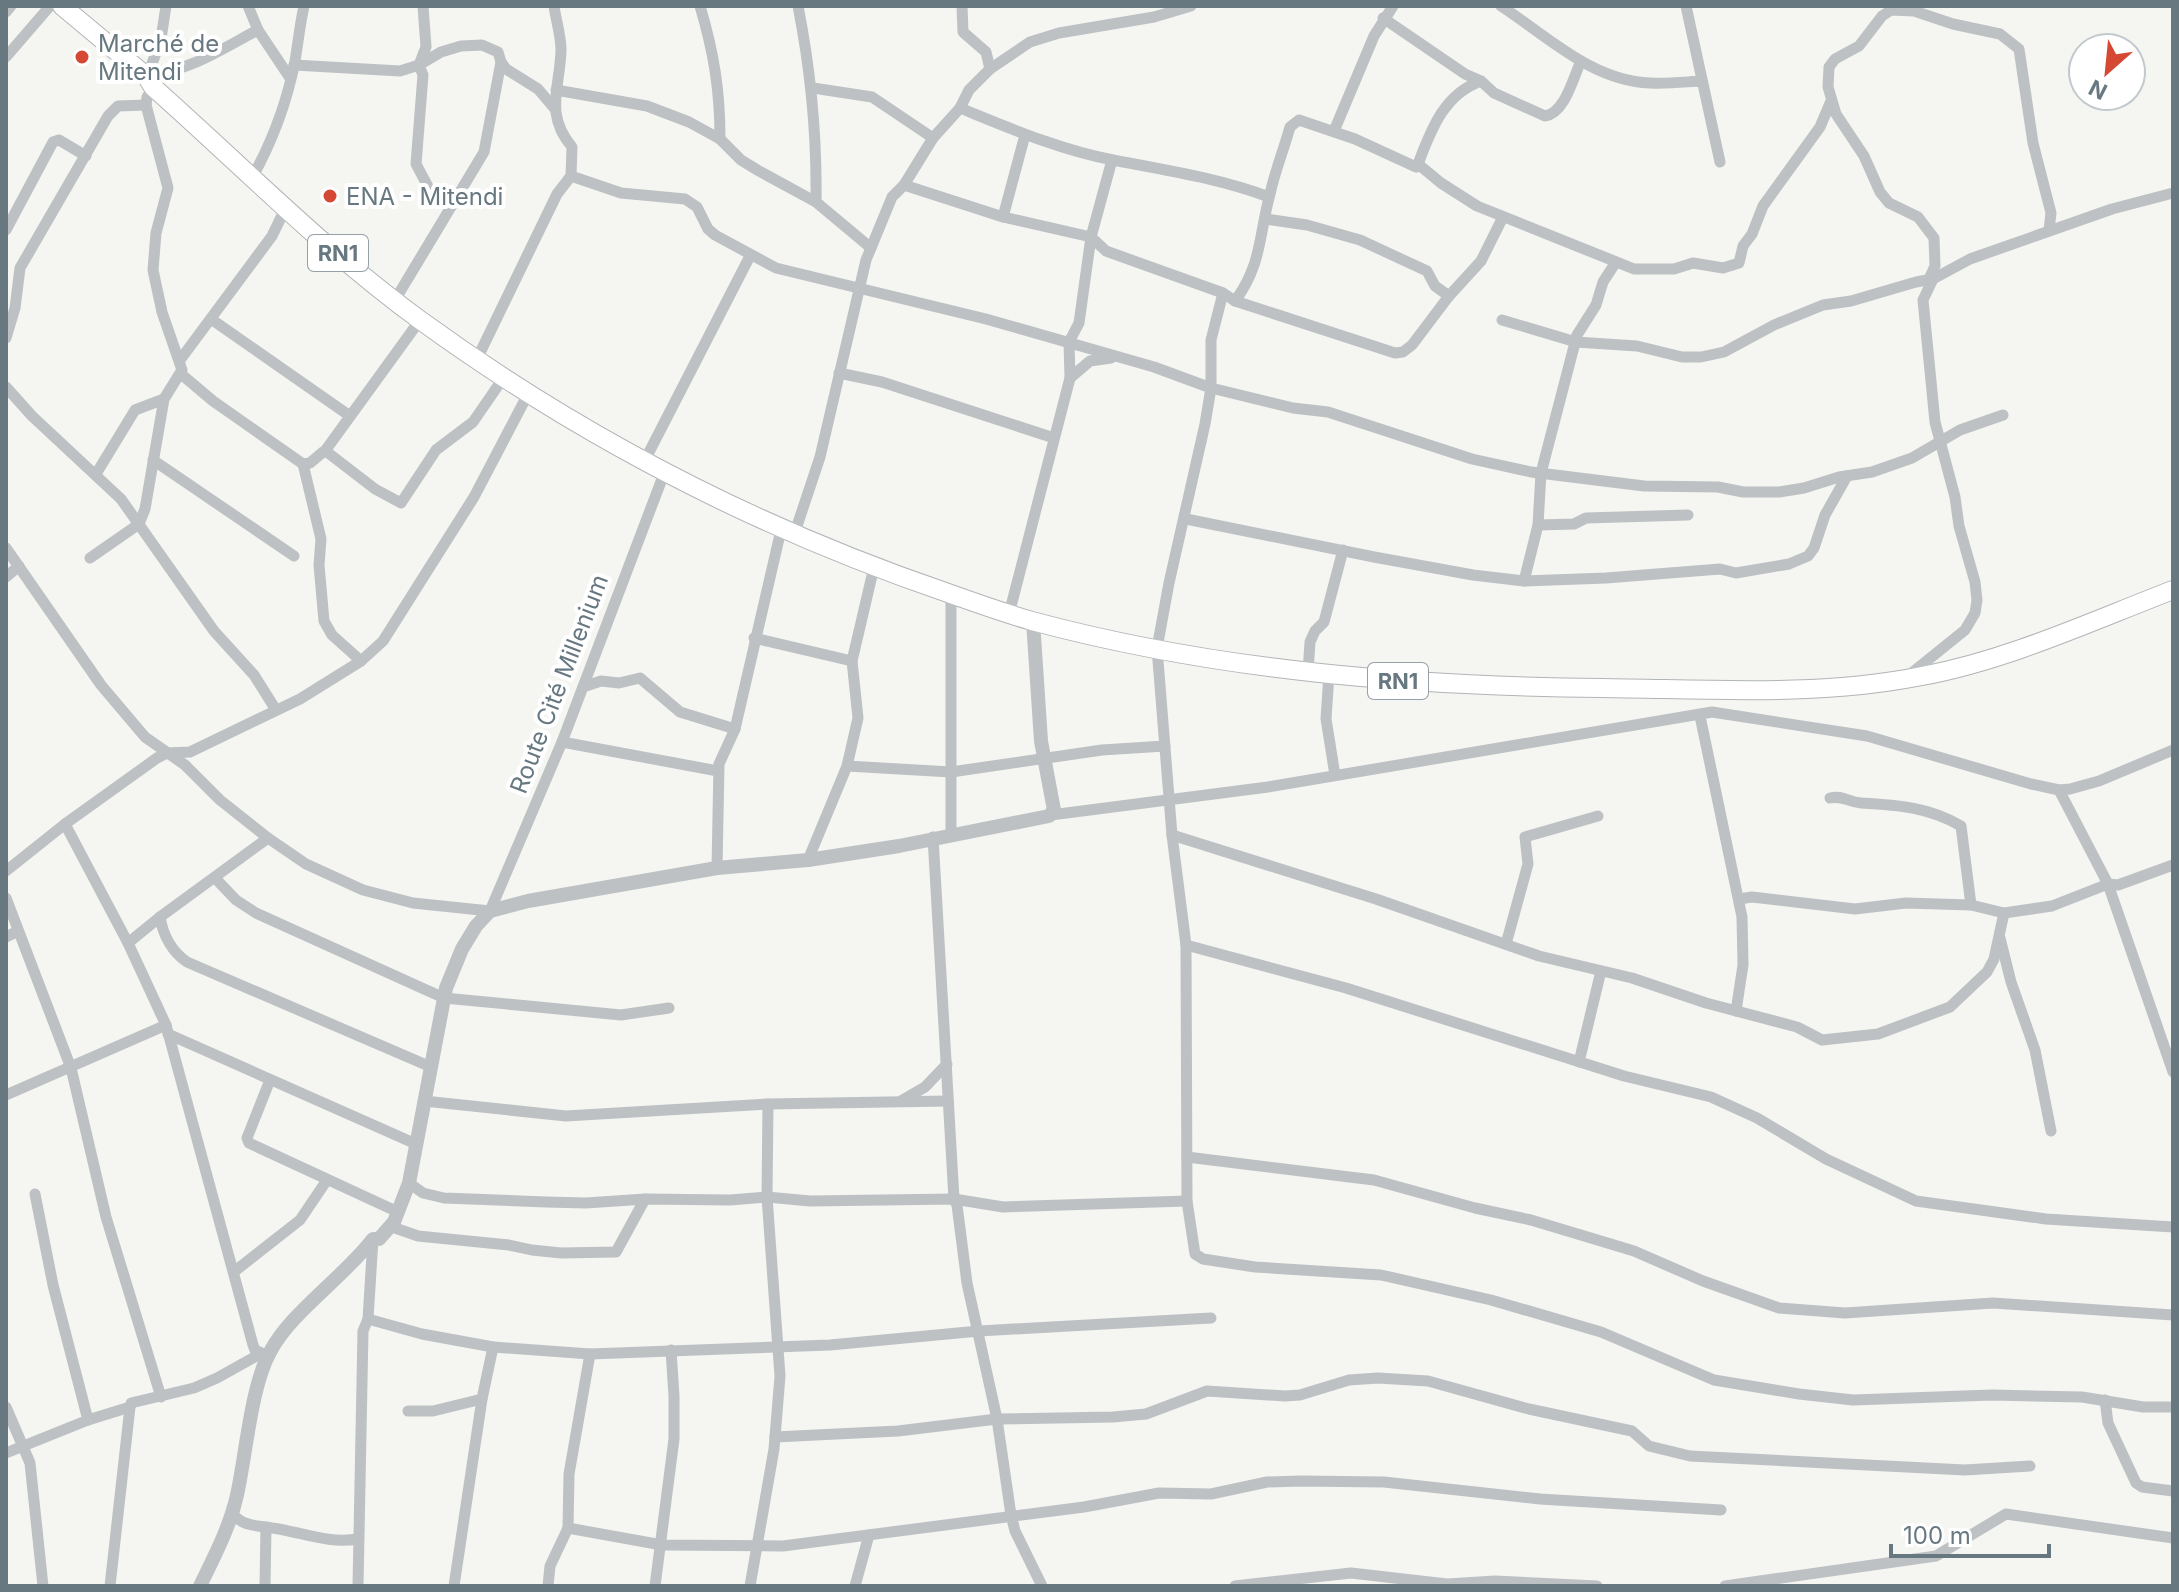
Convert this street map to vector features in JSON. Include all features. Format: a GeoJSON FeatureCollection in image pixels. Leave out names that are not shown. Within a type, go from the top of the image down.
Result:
{"type":"FeatureCollection","features":[{"type":"Feature","properties":{"kind":"highway","name":"RN1"},"geometry":{"type":"LineString","coordinates":[[60,6],[150,77],[252,178],[395,300],[504,377],[665,471],[787,532],[874,567],[1033,621],[1157,648],[1329,674],[1457,684],[1714,692],[1811,690],[1926,676],[2015,650],[2173,590]]}},
{"type":"Feature","properties":{"kind":"street"},"geometry":{"type":"LineString","coordinates":[[6,12],[11,6]]}},
{"type":"Feature","properties":{"kind":"street"},"geometry":{"type":"LineString","coordinates":[[6,57],[60,6]]}},
{"type":"Feature","properties":{"kind":"street"},"geometry":{"type":"LineString","coordinates":[[90,558],[139,524],[145,509],[164,399],[181,374],[180,360],[162,312],[153,270],[156,233],[168,188],[146,105],[166,6]]}},
{"type":"Feature","properties":{"kind":"street"},"geometry":{"type":"LineString","coordinates":[[248,6],[258,30],[290,78]]}},
{"type":"Feature","properties":{"kind":"street"},"geometry":{"type":"LineString","coordinates":[[252,178],[269,148],[294,65],[304,6]]}},
{"type":"Feature","properties":{"kind":"street"},"geometry":{"type":"LineString","coordinates":[[423,6],[426,47],[419,65],[423,75],[416,164],[433,196],[451,207]]}},
{"type":"Feature","properties":{"kind":"street"},"geometry":{"type":"LineString","coordinates":[[477,359],[557,194],[571,176],[572,147],[560,133],[555,110],[561,48],[554,6]]}},
{"type":"Feature","properties":{"kind":"street"},"geometry":{"type":"LineString","coordinates":[[700,6],[713,48],[719,88],[720,139]]}},
{"type":"Feature","properties":{"kind":"street"},"geometry":{"type":"LineString","coordinates":[[798,6],[813,88],[817,140],[816,202]]}},
{"type":"Feature","properties":{"kind":"street"},"geometry":{"type":"LineString","coordinates":[[962,6],[963,32],[986,52],[990,69]]}},
{"type":"Feature","properties":{"kind":"street"},"geometry":{"type":"LineString","coordinates":[[717,868],[718,771],[735,729],[754,638],[787,532],[820,457],[858,287],[892,197],[904,185],[933,138],[960,108],[969,90],[1017,49],[1043,37],[1154,17],[1191,6]]}},
{"type":"Feature","properties":{"kind":"street"},"geometry":{"type":"LineString","coordinates":[[1334,131],[1383,18],[1393,6]]}},
{"type":"Feature","properties":{"kind":"street"},"geometry":{"type":"LineString","coordinates":[[1501,6],[1581,61],[1632,81],[1701,81]]}},
{"type":"Feature","properties":{"kind":"street"},"geometry":{"type":"LineString","coordinates":[[1686,6],[1720,162]]}},
{"type":"Feature","properties":{"kind":"street"},"geometry":{"type":"LineString","coordinates":[[1904,679],[1965,630],[1975,613],[1977,600],[1955,497],[1938,440],[1926,342],[1923,300],[1935,266],[1934,238],[1918,217],[1885,199],[1831,101],[1828,71],[1831,63],[1859,46],[1882,16],[1891,10],[1914,11],[2007,37],[2021,53],[2025,97],[2051,213],[2049,230]]}},
{"type":"Feature","properties":{"kind":"street"},"geometry":{"type":"LineString","coordinates":[[1383,18],[1465,74],[1481,81],[1494,93],[1549,116],[1559,108],[1581,61]]}},
{"type":"Feature","properties":{"kind":"street"},"geometry":{"type":"LineString","coordinates":[[150,77],[153,71],[166,72],[188,65],[258,30]]}},
{"type":"Feature","properties":{"kind":"street"},"geometry":{"type":"LineString","coordinates":[[294,65],[400,71],[419,65],[448,49],[473,45],[495,49],[501,55],[484,152],[395,300]]}},
{"type":"Feature","properties":{"kind":"street"},"geometry":{"type":"LineString","coordinates":[[501,62],[506,69],[538,89],[555,110]]}},
{"type":"Feature","properties":{"kind":"street"},"geometry":{"type":"LineString","coordinates":[[1235,301],[1253,273],[1269,197],[1294,122],[1302,120],[1334,131],[1416,167],[1433,126],[1445,107],[1466,86],[1481,81]]}},
{"type":"Feature","properties":{"kind":"street"},"geometry":{"type":"LineString","coordinates":[[813,88],[872,97],[933,138]]}},
{"type":"Feature","properties":{"kind":"street"},"geometry":{"type":"LineString","coordinates":[[556,90],[656,109],[689,122],[720,139],[741,160],[816,202],[871,248]]}},
{"type":"Feature","properties":{"kind":"street"},"geometry":{"type":"LineString","coordinates":[[1418,164],[1460,196],[1503,217],[1616,262],[1645,271],[1674,269],[1693,263],[1723,268],[1739,263],[1743,246],[1752,234],[1763,206],[1820,127],[1831,101]]}},
{"type":"Feature","properties":{"kind":"street"},"geometry":{"type":"LineString","coordinates":[[6,338],[15,308],[20,268],[113,110],[124,105],[146,105]]}},
{"type":"Feature","properties":{"kind":"street"},"geometry":{"type":"LineString","coordinates":[[960,108],[1025,135],[1112,160],[1211,179],[1269,197]]}},
{"type":"Feature","properties":{"kind":"street"},"geometry":{"type":"LineString","coordinates":[[1820,127],[1844,127]]}},
{"type":"Feature","properties":{"kind":"street"},"geometry":{"type":"LineString","coordinates":[[1003,217],[1025,135]]}},
{"type":"Feature","properties":{"kind":"street"},"geometry":{"type":"LineString","coordinates":[[6,230],[53,142],[59,140],[86,156]]}},
{"type":"Feature","properties":{"kind":"street"},"geometry":{"type":"LineString","coordinates":[[1009,614],[1070,378],[1069,342],[1079,323],[1091,237],[1112,160]]}},
{"type":"Feature","properties":{"kind":"street"},"geometry":{"type":"LineString","coordinates":[[571,176],[621,193],[692,202],[715,235],[776,268],[1069,342],[1211,388],[1293,408],[1328,412],[1472,459],[1541,473],[1644,486],[1718,487],[1767,493],[1872,472],[1925,451],[1938,440],[2003,415]]}},
{"type":"Feature","properties":{"kind":"street"},"geometry":{"type":"LineString","coordinates":[[904,185],[1003,217],[1091,237],[1106,251],[1223,293],[1235,301],[1395,353],[1403,352],[1412,345],[1449,296],[1481,261],[1503,217]]}},
{"type":"Feature","properties":{"kind":"street"},"geometry":{"type":"LineString","coordinates":[[1502,320],[1576,342],[1637,346],[1682,357],[1714,355],[1823,305],[1860,299],[1931,280],[1970,259],[2049,230],[2173,193]]}},
{"type":"Feature","properties":{"kind":"street"},"geometry":{"type":"LineString","coordinates":[[180,360],[272,236],[286,207]]}},
{"type":"Feature","properties":{"kind":"street"},"geometry":{"type":"LineString","coordinates":[[1266,219],[1307,225],[1360,240],[1427,271],[1435,286],[1449,296]]}},
{"type":"Feature","properties":{"kind":"street"},"geometry":{"type":"LineString","coordinates":[[645,460],[750,256]]}},
{"type":"Feature","properties":{"kind":"street"},"geometry":{"type":"LineString","coordinates":[[1524,581],[1538,525],[1541,473],[1576,342],[1581,327],[1596,305],[1603,282],[1616,262]]}},
{"type":"Feature","properties":{"kind":"street"},"geometry":{"type":"LineString","coordinates":[[1223,293],[1211,340],[1211,388],[1157,648],[1172,835],[1186,945],[1184,1100],[1187,1201],[1195,1254],[1203,1259],[1255,1267],[1381,1275],[1491,1300],[1601,1332],[1714,1380],[1799,1394],[1853,1400],[1992,1395],[2105,1400],[2143,1407],[2173,1407]]}},
{"type":"Feature","properties":{"kind":"street"},"geometry":{"type":"LineString","coordinates":[[211,319],[350,416]]}},
{"type":"Feature","properties":{"kind":"street"},"geometry":{"type":"LineString","coordinates":[[303,464],[310,463],[325,451],[420,320]]}},
{"type":"Feature","properties":{"kind":"street"},"geometry":{"type":"LineString","coordinates":[[1070,378],[1090,361],[1120,357]]}},
{"type":"Feature","properties":{"kind":"street"},"geometry":{"type":"LineString","coordinates":[[839,373],[882,382],[1054,438]]}},
{"type":"Feature","properties":{"kind":"street"},"geometry":{"type":"LineString","coordinates":[[181,374],[213,401],[303,464],[321,539],[319,565],[324,621],[332,635],[361,661]]}},
{"type":"Feature","properties":{"kind":"street"},"geometry":{"type":"LineString","coordinates":[[325,451],[375,489],[401,503],[436,450],[473,422],[504,377]]}},
{"type":"Feature","properties":{"kind":"street"},"geometry":{"type":"LineString","coordinates":[[6,387],[32,416],[121,499],[214,631],[254,675],[276,710]]}},
{"type":"Feature","properties":{"kind":"street"},"geometry":{"type":"LineString","coordinates":[[6,871],[157,758],[167,753],[190,752],[300,699],[361,661],[383,641],[474,497],[529,392]]}},
{"type":"Feature","properties":{"kind":"street"},"geometry":{"type":"LineString","coordinates":[[96,474],[135,410],[164,399]]}},
{"type":"Feature","properties":{"kind":"street"},"geometry":{"type":"LineString","coordinates":[[153,460],[294,556]]}},
{"type":"Feature","properties":{"kind":"street","name":"Route Cité Millenium"},"geometry":{"type":"LineString","coordinates":[[490,911],[562,742],[665,471]]}},
{"type":"Feature","properties":{"kind":"street"},"geometry":{"type":"LineString","coordinates":[[1186,519],[1473,575],[1524,581],[1720,569],[1736,573],[1802,560],[1812,553],[1825,515],[1847,476]]}},
{"type":"Feature","properties":{"kind":"street"},"geometry":{"type":"LineString","coordinates":[[1538,525],[1574,524],[1586,518],[1688,515]]}},
{"type":"Feature","properties":{"kind":"street"},"geometry":{"type":"LineString","coordinates":[[6,548],[101,685],[145,737],[185,765],[220,800],[268,838],[306,864],[363,890],[413,903],[490,911],[528,901],[717,868],[808,860],[899,846],[1051,815],[1268,787],[1712,712],[1867,736],[1929,756],[2059,790],[2099,781],[2173,750]]}},
{"type":"Feature","properties":{"kind":"street"},"geometry":{"type":"LineString","coordinates":[[1308,672],[1310,642],[1324,622],[1343,550]]}},
{"type":"Feature","properties":{"kind":"street"},"geometry":{"type":"LineString","coordinates":[[6,577],[19,566]]}},
{"type":"Feature","properties":{"kind":"street"},"geometry":{"type":"LineString","coordinates":[[808,860],[847,766],[858,718],[852,661],[874,567]]}},
{"type":"Feature","properties":{"kind":"street"},"geometry":{"type":"LineString","coordinates":[[951,594],[951,835]]}},
{"type":"Feature","properties":{"kind":"street"},"geometry":{"type":"LineString","coordinates":[[1033,621],[1045,760],[1054,810],[1051,815]]}},
{"type":"Feature","properties":{"kind":"street"},"geometry":{"type":"LineString","coordinates":[[754,638],[852,661]]}},
{"type":"Feature","properties":{"kind":"street"},"geometry":{"type":"LineString","coordinates":[[1329,674],[1326,719],[1335,775]]}},
{"type":"Feature","properties":{"kind":"street"},"geometry":{"type":"LineString","coordinates":[[583,687],[601,681],[619,683],[640,678],[680,712],[735,729]]}},
{"type":"Feature","properties":{"kind":"street"},"geometry":{"type":"LineString","coordinates":[[1712,712],[1714,692]]}},
{"type":"Feature","properties":{"kind":"street"},"geometry":{"type":"LineString","coordinates":[[1700,716],[1742,917],[1743,965],[1736,1011]]}},
{"type":"Feature","properties":{"kind":"street"},"geometry":{"type":"LineString","coordinates":[[562,742],[718,771]]}},
{"type":"Feature","properties":{"kind":"street"},"geometry":{"type":"LineString","coordinates":[[847,766],[951,772],[1102,750],[1165,746]]}},
{"type":"Feature","properties":{"kind":"street"},"geometry":{"type":"LineString","coordinates":[[2059,790],[2108,884],[2173,1072]]}},
{"type":"Feature","properties":{"kind":"street"},"geometry":{"type":"LineString","coordinates":[[1830,798],[1842,796],[1859,803],[1916,807],[1961,826],[1971,905]]}},
{"type":"Feature","properties":{"kind":"street"},"geometry":{"type":"LineString","coordinates":[[1506,944],[1528,864],[1525,837],[1598,816]]}},
{"type":"Feature","properties":{"kind":"street"},"geometry":{"type":"LineString","coordinates":[[65,824],[128,943],[167,1029],[253,1345],[264,1355]]}},
{"type":"Feature","properties":{"kind":"street"},"geometry":{"type":"LineString","coordinates":[[1172,835],[1376,899],[1539,956],[1632,978],[1797,1027],[1822,1040],[1878,1034],[1950,1007],[1987,972],[2000,938],[2004,913]]}},
{"type":"Feature","properties":{"kind":"street"},"geometry":{"type":"LineString","coordinates":[[933,837],[954,1199],[967,1283],[997,1419],[1011,1515],[1015,1531],[1042,1586]]}},
{"type":"Feature","properties":{"kind":"street"},"geometry":{"type":"LineString","coordinates":[[128,943],[268,838]]}},
{"type":"Feature","properties":{"kind":"street"},"geometry":{"type":"LineString","coordinates":[[1739,899],[1752,897],[1855,909],[1906,903],[1971,905],[2004,913],[2052,906],[2108,884],[2118,885],[2173,865]]}},
{"type":"Feature","properties":{"kind":"street"},"geometry":{"type":"LineString","coordinates":[[215,878],[236,900],[256,913],[444,998],[621,1015],[669,1008]]}},
{"type":"Feature","properties":{"kind":"street"},"geometry":{"type":"LineString","coordinates":[[6,898],[71,1068],[106,1217],[161,1397]]}},
{"type":"Feature","properties":{"kind":"street"},"geometry":{"type":"LineString","coordinates":[[490,911],[470,935],[456,960],[444,998],[409,1183],[395,1228],[431,1238],[561,1253],[616,1252],[645,1199]]}},
{"type":"Feature","properties":{"kind":"street"},"geometry":{"type":"LineString","coordinates":[[160,917],[168,941],[179,957],[187,962],[431,1067]]}},
{"type":"Feature","properties":{"kind":"street"},"geometry":{"type":"LineString","coordinates":[[6,937],[18,931]]}},
{"type":"Feature","properties":{"kind":"street"},"geometry":{"type":"LineString","coordinates":[[2000,938],[2011,982],[2035,1050],[2051,1131]]}},
{"type":"Feature","properties":{"kind":"street"},"geometry":{"type":"LineString","coordinates":[[1186,945],[1346,988],[1651,1083],[1711,1097],[1733,1106],[1826,1159],[1916,1201],[2046,1219],[2173,1227]]}},
{"type":"Feature","properties":{"kind":"street"},"geometry":{"type":"LineString","coordinates":[[1579,1062],[1601,971]]}},
{"type":"Feature","properties":{"kind":"street"},"geometry":{"type":"LineString","coordinates":[[6,1095],[167,1029],[270,1080],[416,1144]]}},
{"type":"Feature","properties":{"kind":"street"},"geometry":{"type":"LineString","coordinates":[[897,1104],[925,1087],[947,1064]]}},
{"type":"Feature","properties":{"kind":"street"},"geometry":{"type":"LineString","coordinates":[[270,1080],[248,1141],[396,1217]]}},
{"type":"Feature","properties":{"kind":"street"},"geometry":{"type":"LineString","coordinates":[[424,1101],[566,1116],[768,1104],[948,1101]]}},
{"type":"Feature","properties":{"kind":"street"},"geometry":{"type":"LineString","coordinates":[[750,1586],[775,1437],[780,1376],[767,1197],[768,1104]]}},
{"type":"Feature","properties":{"kind":"street"},"geometry":{"type":"LineString","coordinates":[[1187,1157],[1374,1180],[1531,1220],[1634,1251],[1703,1281],[1779,1308],[1845,1313],[1993,1303],[2173,1315]]}},
{"type":"Feature","properties":{"kind":"street"},"geometry":{"type":"LineString","coordinates":[[235,1271],[300,1220],[327,1180]]}},
{"type":"Feature","properties":{"kind":"street"},"geometry":{"type":"LineString","coordinates":[[409,1183],[423,1193],[444,1198],[586,1203],[767,1197],[810,1201],[954,1199],[1003,1207],[1187,1201]]}},
{"type":"Feature","properties":{"kind":"street"},"geometry":{"type":"LineString","coordinates":[[35,1194],[53,1285],[88,1420]]}},
{"type":"Feature","properties":{"kind":"street"},"geometry":{"type":"LineString","coordinates":[[373,1239],[379,1239],[396,1217]]}},
{"type":"Feature","properties":{"kind":"street"},"geometry":{"type":"LineString","coordinates":[[358,1586],[363,1331],[368,1319],[373,1239]]}},
{"type":"Feature","properties":{"kind":"street"},"geometry":{"type":"LineString","coordinates":[[110,1586],[131,1403],[177,1394],[264,1355],[294,1320],[355,1263],[373,1239]]}},
{"type":"Feature","properties":{"kind":"street"},"geometry":{"type":"LineString","coordinates":[[368,1319],[422,1334],[493,1347],[590,1354],[830,1345],[979,1331],[1211,1318]]}},
{"type":"Feature","properties":{"kind":"street"},"geometry":{"type":"LineString","coordinates":[[454,1586],[482,1399],[493,1347]]}},
{"type":"Feature","properties":{"kind":"street"},"geometry":{"type":"LineString","coordinates":[[655,1586],[674,1439],[671,1350]]}},
{"type":"Feature","properties":{"kind":"street"},"geometry":{"type":"LineString","coordinates":[[548,1586],[550,1566],[568,1528],[569,1474],[590,1354]]}},
{"type":"Feature","properties":{"kind":"street"},"geometry":{"type":"LineString","coordinates":[[200,1586],[232,1514],[264,1355]]}},
{"type":"Feature","properties":{"kind":"street"},"geometry":{"type":"LineString","coordinates":[[775,1437],[898,1431],[997,1419],[1146,1414],[1207,1391],[1300,1395],[1349,1380],[1378,1378],[1428,1381],[1529,1409],[1632,1431],[1649,1446],[1690,1456],[1965,1470],[2030,1466]]}},
{"type":"Feature","properties":{"kind":"street"},"geometry":{"type":"LineString","coordinates":[[408,1411],[433,1411],[482,1399]]}},
{"type":"Feature","properties":{"kind":"street"},"geometry":{"type":"LineString","coordinates":[[2105,1400],[2108,1423],[2136,1483],[2142,1487],[2173,1491]]}},
{"type":"Feature","properties":{"kind":"street"},"geometry":{"type":"LineString","coordinates":[[6,1407],[30,1463],[43,1586]]}},
{"type":"Feature","properties":{"kind":"street"},"geometry":{"type":"LineString","coordinates":[[6,1453],[88,1420],[130,1407]]}},
{"type":"Feature","properties":{"kind":"street"},"geometry":{"type":"LineString","coordinates":[[568,1528],[662,1545],[796,1545],[1084,1507],[1159,1493],[1221,1493],[1267,1482],[1300,1481],[1384,1482],[1540,1499],[1721,1510]]}},
{"type":"Feature","properties":{"kind":"street"},"geometry":{"type":"LineString","coordinates":[[232,1514],[250,1527],[266,1527],[310,1538],[358,1539]]}},
{"type":"Feature","properties":{"kind":"street"},"geometry":{"type":"LineString","coordinates":[[1725,1586],[1936,1556],[2006,1514],[2173,1538]]}},
{"type":"Feature","properties":{"kind":"street"},"geometry":{"type":"LineString","coordinates":[[265,1586],[266,1527]]}},
{"type":"Feature","properties":{"kind":"street"},"geometry":{"type":"LineString","coordinates":[[855,1586],[869,1535]]}},
{"type":"Feature","properties":{"kind":"street"},"geometry":{"type":"LineString","coordinates":[[1235,1586],[1351,1573],[1402,1582],[1447,1584],[1495,1581],[1597,1586]]}},
{"type":"Feature","properties":{"kind":"place","name":"Marché de Mitendi"},"geometry":{"type":"Point","coordinates":[82,57]}},
{"type":"Feature","properties":{"kind":"place","name":"ENA - Mitendi"},"geometry":{"type":"Point","coordinates":[330,196]}}]}
